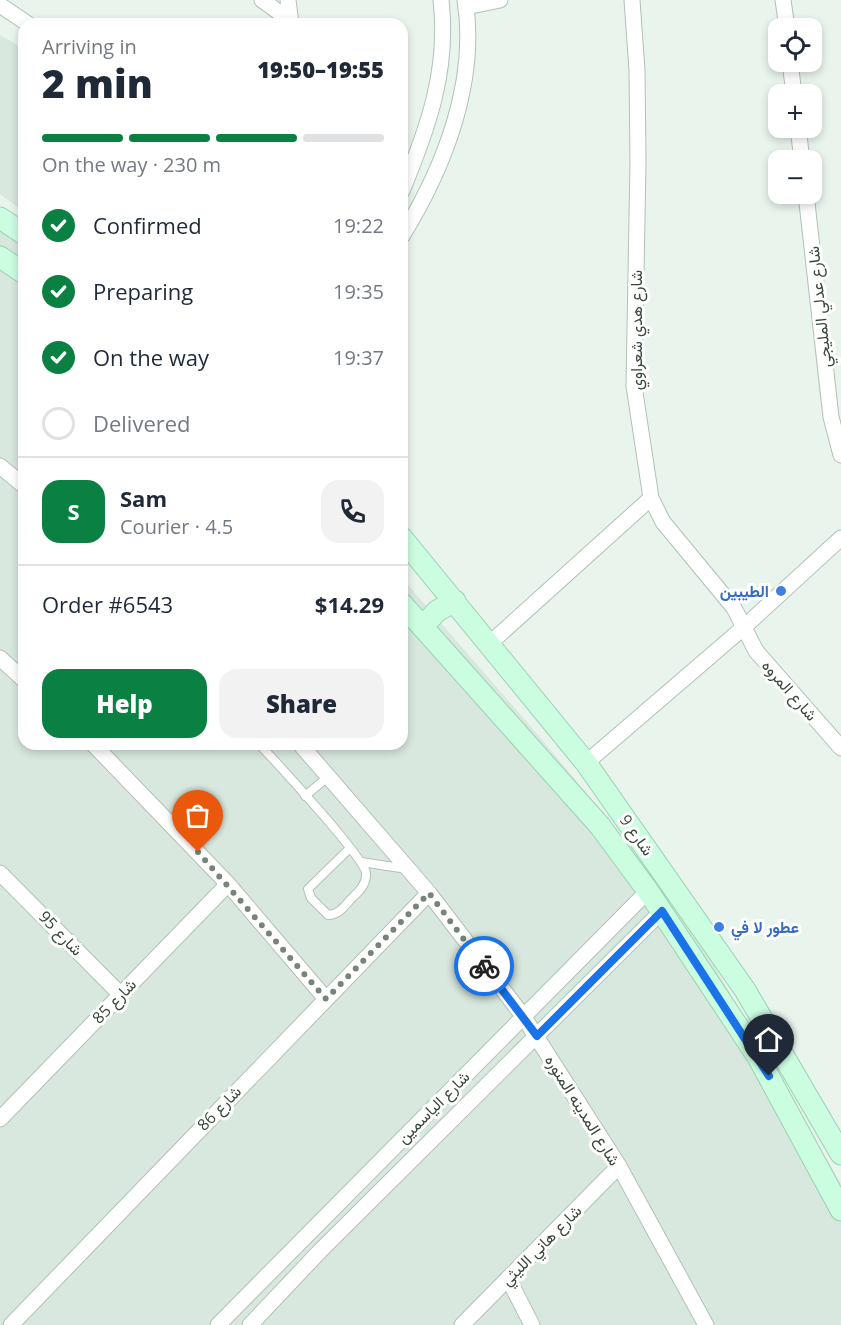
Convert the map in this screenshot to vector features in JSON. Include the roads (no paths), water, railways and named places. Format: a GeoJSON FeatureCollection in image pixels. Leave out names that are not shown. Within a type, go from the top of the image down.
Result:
{"type":"FeatureCollection","features":[{"type":"Feature","properties":{"kind":"main road"},"geometry":{"type":"LineString","coordinates":[[0,218],[18,230]]}},
{"type":"Feature","properties":{"kind":"main road"},"geometry":{"type":"LineString","coordinates":[[0,257],[18,269]]}},
{"type":"Feature","properties":{"kind":"main road","name":"شارع 9"},"geometry":{"type":"LineString","coordinates":[[408,555],[454,601],[586,763],[745,990],[841,1154]]}},
{"type":"Feature","properties":{"kind":"main road"},"geometry":{"type":"LineString","coordinates":[[423,626],[437,611],[454,601]]}},
{"type":"Feature","properties":{"kind":"main road","name":"شارع 9"},"geometry":{"type":"LineString","coordinates":[[408,610],[600,826],[648,891],[759,1057],[841,1210]]}},
{"type":"Feature","properties":{"kind":"street"},"geometry":{"type":"LineString","coordinates":[[262,0],[285,18]]}},
{"type":"Feature","properties":{"kind":"street"},"geometry":{"type":"LineString","coordinates":[[288,0],[290,18]]}},
{"type":"Feature","properties":{"kind":"street"},"geometry":{"type":"LineString","coordinates":[[408,175],[436,102],[442,58],[441,0]]}},
{"type":"Feature","properties":{"kind":"street"},"geometry":{"type":"LineString","coordinates":[[408,226],[426,198],[444,153],[459,100],[467,58],[466,3],[500,0]]}},
{"type":"Feature","properties":{"kind":"street","name":"شارع هدي شعراوي"},"geometry":{"type":"LineString","coordinates":[[632,0],[637,82],[634,386],[651,498],[663,522],[734,608],[743,628]]}},
{"type":"Feature","properties":{"kind":"street"},"geometry":{"type":"LineString","coordinates":[[783,0],[786,18]]}},
{"type":"Feature","properties":{"kind":"street"},"geometry":{"type":"LineString","coordinates":[[0,5],[19,18]]}},
{"type":"Feature","properties":{"kind":"street","name":"شارع عدلي المليجي"},"geometry":{"type":"LineString","coordinates":[[807,204],[831,417],[841,455]]}},
{"type":"Feature","properties":{"kind":"street"},"geometry":{"type":"LineString","coordinates":[[0,466],[18,481]]}},
{"type":"Feature","properties":{"kind":"street"},"geometry":{"type":"LineString","coordinates":[[488,645],[651,498]]}},
{"type":"Feature","properties":{"kind":"street"},"geometry":{"type":"LineString","coordinates":[[586,763],[743,628],[841,538]]}},
{"type":"Feature","properties":{"kind":"street","name":"شارع المروه"},"geometry":{"type":"LineString","coordinates":[[743,628],[760,656],[841,748]]}},
{"type":"Feature","properties":{"kind":"street"},"geometry":{"type":"LineString","coordinates":[[0,658],[18,674]]}},
{"type":"Feature","properties":{"kind":"street"},"geometry":{"type":"LineString","coordinates":[[99,750],[228,884],[326,999]]}},
{"type":"Feature","properties":{"kind":"street","name":"شارع المدينه المنوره"},"geometry":{"type":"LineString","coordinates":[[305,750],[429,893],[537,1036],[619,1166],[706,1325]]}},
{"type":"Feature","properties":{"kind":"street","name":"شارع 95"},"geometry":{"type":"LineString","coordinates":[[0,873],[121,995]]}},
{"type":"Feature","properties":{"kind":"street","name":"شارع 85"},"geometry":{"type":"LineString","coordinates":[[0,1119],[228,884]]}},
{"type":"Feature","properties":{"kind":"street","name":"شارع الياسمين"},"geometry":{"type":"LineString","coordinates":[[218,1325],[648,891]]}},
{"type":"Feature","properties":{"kind":"street","name":"شارع 86"},"geometry":{"type":"LineString","coordinates":[[9,1325],[429,893]]}},
{"type":"Feature","properties":{"kind":"street","name":"شارع الياسمين"},"geometry":{"type":"LineString","coordinates":[[250,1325],[320,1251],[662,911]]}},
{"type":"Feature","properties":{"kind":"street","name":"شارع هاني الليثي"},"geometry":{"type":"LineString","coordinates":[[462,1325],[619,1166]]}},
{"type":"Feature","properties":{"kind":"street"},"geometry":{"type":"LineString","coordinates":[[305,1235],[320,1251]]}},
{"type":"Feature","properties":{"kind":"street"},"geometry":{"type":"LineString","coordinates":[[269,1273],[285,1289]]}},
{"type":"Feature","properties":{"kind":"street"},"geometry":{"type":"LineString","coordinates":[[508,1278],[532,1325]]}},
{"type":"Feature","properties":{"kind":"street"},"geometry":{"type":"LineString","coordinates":[[0,1319],[9,1325]]}},
{"type":"Feature","properties":{"kind":"lane"},"geometry":{"type":"LineString","coordinates":[[264,750],[350,848],[366,871],[366,881],[361,889],[334,915],[323,912],[308,894],[308,889],[350,848]]}},
{"type":"Feature","properties":{"kind":"lane"},"geometry":{"type":"LineString","coordinates":[[305,796],[329,776]]}},
{"type":"Feature","properties":{"kind":"lane"},"geometry":{"type":"LineString","coordinates":[[361,862],[408,869]]}},
{"type":"Feature","properties":{"kind":"place","name":"الطيبين"},"geometry":{"type":"Point","coordinates":[781,591]}},
{"type":"Feature","properties":{"kind":"place","name":"عطور لا في"},"geometry":{"type":"Point","coordinates":[719,927]}}]}
